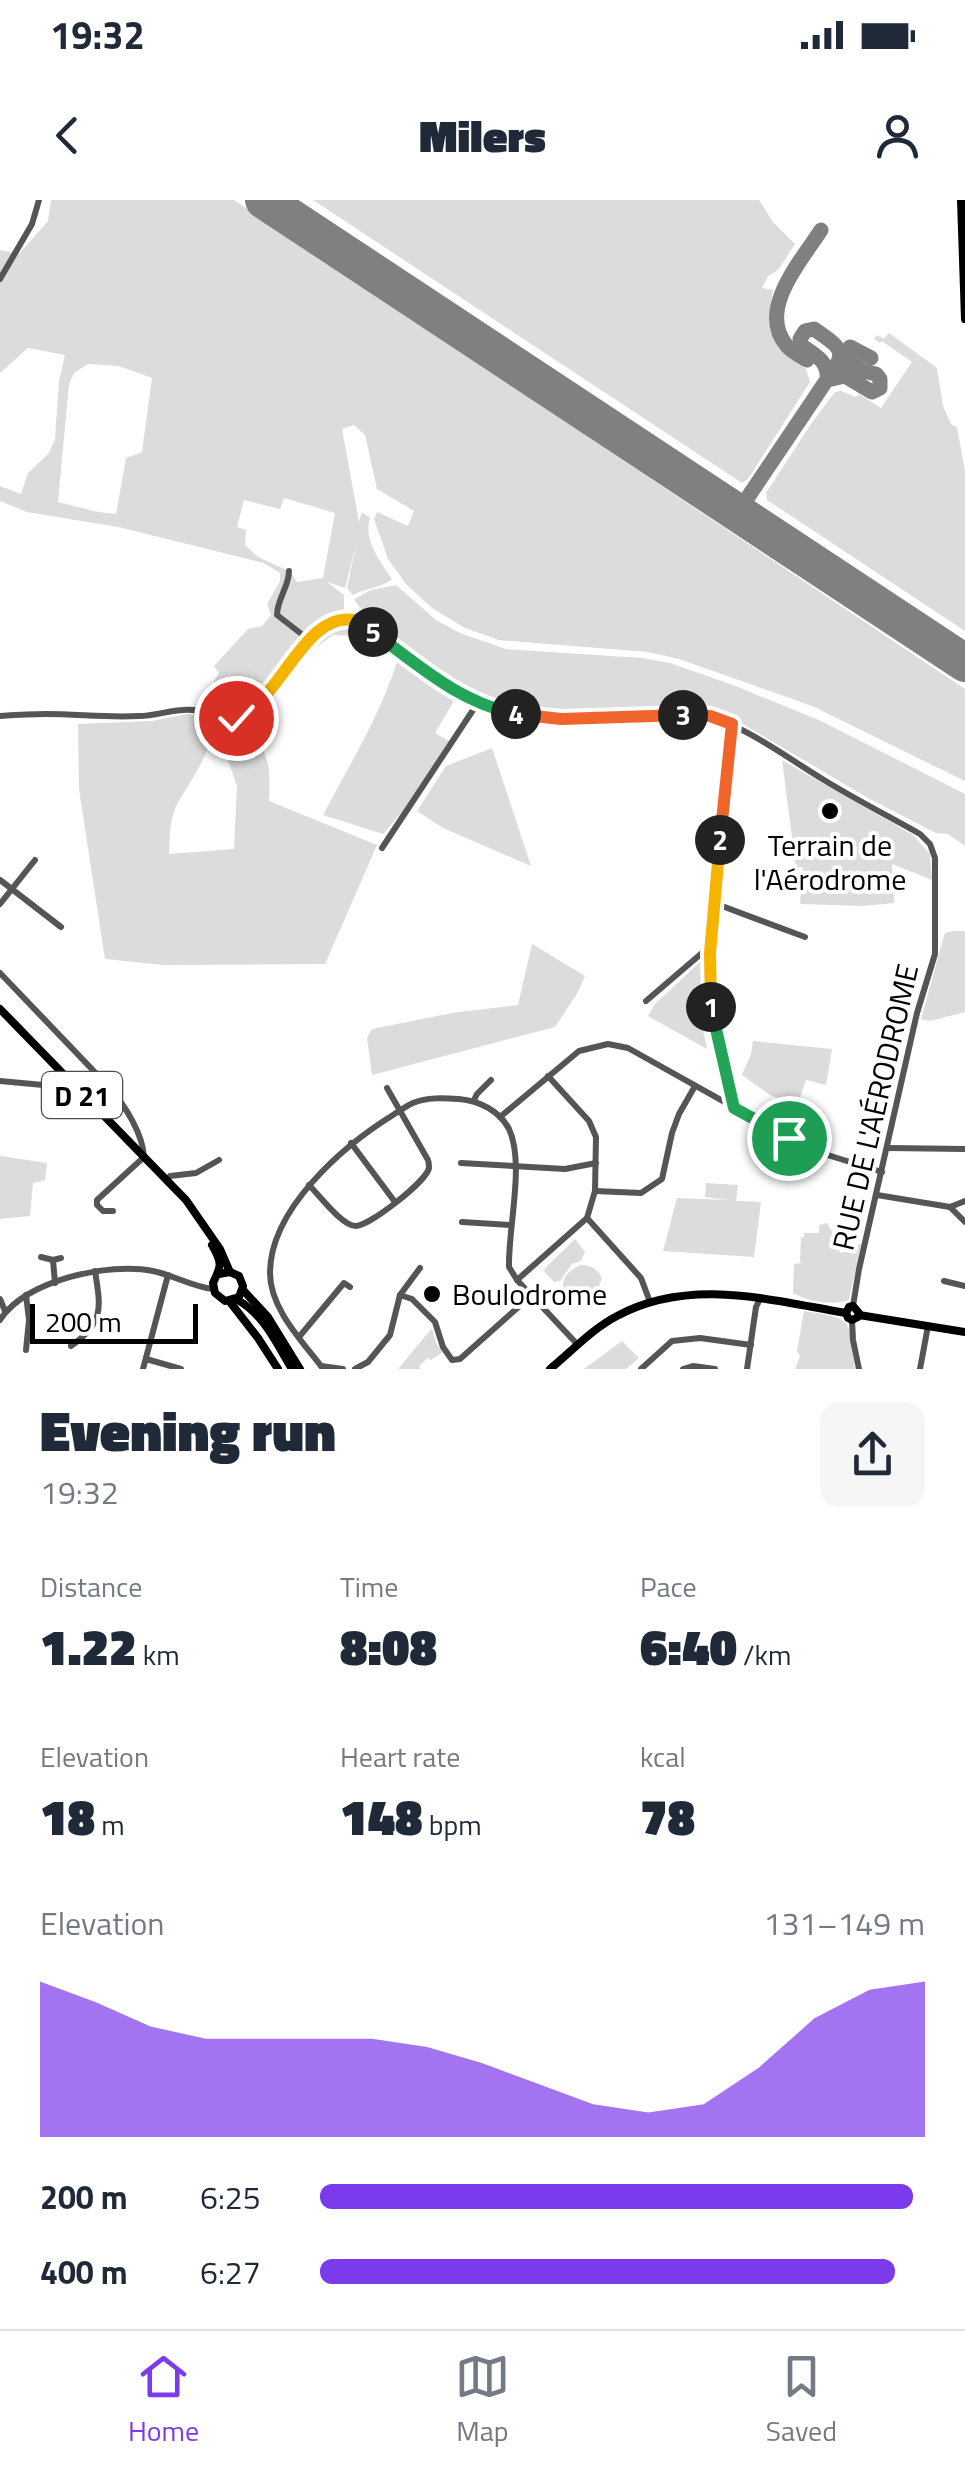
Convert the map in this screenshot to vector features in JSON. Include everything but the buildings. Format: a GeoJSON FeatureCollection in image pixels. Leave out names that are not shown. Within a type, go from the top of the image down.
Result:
{"type":"FeatureCollection","features":[{"type":"Feature","properties":{"kind":"main road"},"geometry":{"type":"LineString","coordinates":[[960,200],[965,319]]}},
{"type":"Feature","properties":{"kind":"main road","name":"D 21"},"geometry":{"type":"LineString","coordinates":[[0,1008],[167,1180],[202,1221],[230,1272]]}},
{"type":"Feature","properties":{"kind":"main road","name":"D 21"},"geometry":{"type":"LineString","coordinates":[[167,1180],[215,1250],[220,1263],[216,1281]]}},
{"type":"Feature","properties":{"kind":"main road"},"geometry":{"type":"LineString","coordinates":[[230,1272],[241,1278],[243,1290],[268,1316],[298,1367],[249,1306],[221,1300],[216,1281],[230,1272]]}},
{"type":"Feature","properties":{"kind":"main road"},"geometry":{"type":"LineString","coordinates":[[233,1300],[243,1290]]}},
{"type":"Feature","properties":{"kind":"main road"},"geometry":{"type":"LineString","coordinates":[[550,1369],[619,1314],[673,1296],[704,1293],[740,1294],[965,1332]]}},
{"type":"Feature","properties":{"kind":"main road"},"geometry":{"type":"LineString","coordinates":[[233,1300],[278,1369]]}},
{"type":"Feature","properties":{"kind":"street"},"geometry":{"type":"LineString","coordinates":[[0,278],[32,224],[39,200]]}},
{"type":"Feature","properties":{"kind":"street"},"geometry":{"type":"LineString","coordinates":[[289,571],[278,615],[308,640]]}},
{"type":"Feature","properties":{"kind":"street"},"geometry":{"type":"LineString","coordinates":[[0,716],[104,718],[191,710],[236,718],[256,705],[318,630],[350,619],[477,704],[525,716],[561,719],[699,715],[732,724],[709,988],[713,1022],[734,1108]]}},
{"type":"Feature","properties":{"kind":"street"},"geometry":{"type":"LineString","coordinates":[[382,848],[477,704]]}},
{"type":"Feature","properties":{"kind":"street","name":"RUE DE L'AÉRODROME"},"geometry":{"type":"LineString","coordinates":[[732,724],[920,834],[936,858],[934,954],[859,1269],[853,1313],[859,1369]]}},
{"type":"Feature","properties":{"kind":"street"},"geometry":{"type":"LineString","coordinates":[[0,904],[35,860]]}},
{"type":"Feature","properties":{"kind":"street"},"geometry":{"type":"LineString","coordinates":[[0,880],[61,928]]}},
{"type":"Feature","properties":{"kind":"street"},"geometry":{"type":"LineString","coordinates":[[714,902],[805,937]]}},
{"type":"Feature","properties":{"kind":"street"},"geometry":{"type":"LineString","coordinates":[[646,1001],[710,946]]}},
{"type":"Feature","properties":{"kind":"street"},"geometry":{"type":"LineString","coordinates":[[0,972],[110,1088],[138,1135],[144,1157],[97,1200],[103,1211],[114,1210]]}},
{"type":"Feature","properties":{"kind":"street"},"geometry":{"type":"LineString","coordinates":[[500,1117],[579,1051],[608,1044],[628,1048],[818,1152],[882,1172]]}},
{"type":"Feature","properties":{"kind":"street"},"geometry":{"type":"LineString","coordinates":[[516,1280],[587,1218],[595,1192],[596,1137],[589,1120],[548,1076]]}},
{"type":"Feature","properties":{"kind":"street"},"geometry":{"type":"LineString","coordinates":[[0,1080],[54,1086],[68,1080]]}},
{"type":"Feature","properties":{"kind":"street"},"geometry":{"type":"LineString","coordinates":[[474,1100],[491,1080]]}},
{"type":"Feature","properties":{"kind":"street"},"geometry":{"type":"LineString","coordinates":[[595,1192],[641,1192],[662,1178],[672,1133],[695,1086]]}},
{"type":"Feature","properties":{"kind":"street"},"geometry":{"type":"LineString","coordinates":[[719,1100],[730,1087]]}},
{"type":"Feature","properties":{"kind":"street"},"geometry":{"type":"LineString","coordinates":[[86,1099],[110,1088]]}},
{"type":"Feature","properties":{"kind":"street"},"geometry":{"type":"LineString","coordinates":[[309,1185],[338,1216],[355,1226],[408,1192],[429,1169],[428,1160],[388,1088]]}},
{"type":"Feature","properties":{"kind":"street"},"geometry":{"type":"LineString","coordinates":[[343,1369],[320,1368],[275,1297],[270,1274],[274,1247],[309,1185],[350,1143],[414,1102],[443,1098],[474,1100],[508,1126],[514,1166],[509,1266],[516,1280],[577,1344]]}},
{"type":"Feature","properties":{"kind":"street"},"geometry":{"type":"LineString","coordinates":[[350,1143],[395,1202]]}},
{"type":"Feature","properties":{"kind":"street"},"geometry":{"type":"LineString","coordinates":[[888,1148],[965,1149]]}},
{"type":"Feature","properties":{"kind":"street"},"geometry":{"type":"LineString","coordinates":[[167,1180],[170,1176],[204,1170],[219,1160]]}},
{"type":"Feature","properties":{"kind":"street"},"geometry":{"type":"LineString","coordinates":[[461,1164],[565,1169],[596,1163]]}},
{"type":"Feature","properties":{"kind":"street"},"geometry":{"type":"LineString","coordinates":[[877,1196],[950,1206],[965,1201]]}},
{"type":"Feature","properties":{"kind":"street"},"geometry":{"type":"LineString","coordinates":[[950,1206],[965,1222]]}},
{"type":"Feature","properties":{"kind":"street"},"geometry":{"type":"LineString","coordinates":[[587,1218],[642,1278],[650,1302]]}},
{"type":"Feature","properties":{"kind":"street"},"geometry":{"type":"LineString","coordinates":[[462,1222],[511,1225]]}},
{"type":"Feature","properties":{"kind":"street"},"geometry":{"type":"LineString","coordinates":[[41,1257],[57,1259],[56,1282]]}},
{"type":"Feature","properties":{"kind":"street"},"geometry":{"type":"LineString","coordinates":[[0,1320],[26,1294],[95,1271],[133,1268],[168,1274],[198,1286],[216,1281]]}},
{"type":"Feature","properties":{"kind":"street"},"geometry":{"type":"LineString","coordinates":[[355,1369],[368,1362],[390,1335],[400,1294],[420,1268]]}},
{"type":"Feature","properties":{"kind":"street"},"geometry":{"type":"LineString","coordinates":[[71,1346],[89,1333],[98,1320],[100,1299],[95,1271]]}},
{"type":"Feature","properties":{"kind":"street"},"geometry":{"type":"LineString","coordinates":[[143,1369],[168,1274]]}},
{"type":"Feature","properties":{"kind":"street"},"geometry":{"type":"LineString","coordinates":[[944,1281],[965,1286]]}},
{"type":"Feature","properties":{"kind":"street"},"geometry":{"type":"LineString","coordinates":[[300,1337],[344,1283],[350,1287]]}},
{"type":"Feature","properties":{"kind":"street"},"geometry":{"type":"LineString","coordinates":[[26,1294],[26,1350]]}},
{"type":"Feature","properties":{"kind":"street"},"geometry":{"type":"LineString","coordinates":[[400,1294],[412,1299],[435,1322],[443,1347],[460,1369]]}},
{"type":"Feature","properties":{"kind":"street"},"geometry":{"type":"LineString","coordinates":[[452,1360],[460,1359],[532,1295]]}},
{"type":"Feature","properties":{"kind":"street"},"geometry":{"type":"LineString","coordinates":[[0,1299],[5,1311]]}},
{"type":"Feature","properties":{"kind":"street"},"geometry":{"type":"LineString","coordinates":[[747,1369],[760,1299]]}},
{"type":"Feature","properties":{"kind":"street"},"geometry":{"type":"LineString","coordinates":[[920,1369],[928,1326]]}},
{"type":"Feature","properties":{"kind":"street"},"geometry":{"type":"LineString","coordinates":[[641,1369],[672,1341],[700,1338],[751,1345]]}},
{"type":"Feature","properties":{"kind":"street"},"geometry":{"type":"LineString","coordinates":[[146,1359],[182,1369]]}},
{"type":"Feature","properties":{"kind":"street"},"geometry":{"type":"LineString","coordinates":[[683,1369],[715,1369]]}},
{"type":"Feature","properties":{"kind":"shaded area"},"geometry":{"type":"Polygon","coordinates":[[[51,200],[234,200],[965,689],[965,781],[812,706],[679,659],[648,652],[499,640],[465,628],[432,608],[406,584],[388,559],[374,519],[377,512],[408,526],[414,511],[377,489],[365,435],[354,425],[342,429],[359,522],[362,512],[370,518],[371,542],[392,579],[353,595],[347,588],[357,541],[345,588],[327,582],[344,595],[344,612],[393,651],[390,657],[359,636],[333,635],[314,649],[300,638],[259,695],[231,712],[217,710],[202,700],[219,673],[214,666],[248,629],[262,626],[271,615],[267,604],[280,581],[280,573],[264,563],[118,527],[27,512],[0,501],[0,486],[21,494],[28,473],[49,453],[55,439],[65,355],[28,348],[0,373],[0,250],[19,254],[48,221],[51,200]],[[88,364],[74,373],[69,384],[58,502],[116,514],[126,458],[142,452],[152,378],[119,366],[88,364]],[[284,498],[280,509],[244,500],[237,527],[246,530],[245,545],[258,557],[289,571],[297,582],[323,578],[335,513],[284,498]]]}},
{"type":"Feature","properties":{"kind":"shaded area"},"geometry":{"type":"Polygon","coordinates":[[[313,200],[759,200],[773,222],[795,244],[762,288],[773,290],[770,316],[774,336],[785,353],[806,369],[810,382],[742,483],[313,200]]]}},
{"type":"Feature","properties":{"kind":"shaded area"},"geometry":{"type":"Polygon","coordinates":[[[889,333],[937,368],[943,406],[951,424],[957,427],[965,471],[965,631],[767,500],[766,493],[835,392],[856,397],[859,394],[881,408],[912,362],[874,339],[877,335],[884,339],[889,333]]]}},
{"type":"Feature","properties":{"kind":"shaded area"},"geometry":{"type":"Polygon","coordinates":[[[396,585],[436,620],[506,649],[670,663],[821,721],[965,794],[965,846],[948,834],[936,833],[868,798],[724,713],[707,710],[565,714],[510,708],[476,697],[389,637],[354,599],[371,590],[396,585]]]}},
{"type":"Feature","properties":{"kind":"shaded area"},"geometry":{"type":"Polygon","coordinates":[[[398,659],[455,699],[435,733],[449,741],[383,834],[323,815],[374,719],[398,659]]]}},
{"type":"Feature","properties":{"kind":"shaded area"},"geometry":{"type":"Polygon","coordinates":[[[188,714],[204,719],[211,728],[210,742],[173,815],[169,854],[234,849],[237,786],[224,749],[248,728],[268,762],[269,801],[377,845],[325,964],[163,965],[105,959],[79,789],[78,724],[152,721],[188,714]]]}},
{"type":"Feature","properties":{"kind":"shaded area"},"geometry":{"type":"Polygon","coordinates":[[[492,748],[531,866],[443,828],[417,811],[446,766],[492,748]]]}},
{"type":"Feature","properties":{"kind":"shaded area"},"geometry":{"type":"Polygon","coordinates":[[[782,760],[913,835],[930,854],[932,880],[892,864],[894,903],[800,904],[803,867],[796,868],[782,760]]]}},
{"type":"Feature","properties":{"kind":"shaded area"},"geometry":{"type":"Polygon","coordinates":[[[965,931],[965,1012],[930,1021],[921,1019],[945,933],[965,931]]]}},
{"type":"Feature","properties":{"kind":"shaded area"},"geometry":{"type":"Polygon","coordinates":[[[532,944],[585,976],[555,1027],[372,1075],[367,1038],[372,1029],[518,1005],[532,944]]]}},
{"type":"Feature","properties":{"kind":"shaded area"},"geometry":{"type":"Polygon","coordinates":[[[701,961],[701,1019],[707,1049],[648,1016],[655,1004],[701,961]]]}},
{"type":"Feature","properties":{"kind":"shaded area"},"geometry":{"type":"Polygon","coordinates":[[[753,1041],[832,1049],[826,1085],[806,1080],[797,1105],[770,1095],[742,1075],[753,1041]]]}},
{"type":"Feature","properties":{"kind":"shaded area"},"geometry":{"type":"Polygon","coordinates":[[[0,1156],[47,1163],[45,1180],[33,1183],[30,1216],[0,1219],[0,1156]]]}},
{"type":"Feature","properties":{"kind":"shaded area"},"geometry":{"type":"Polygon","coordinates":[[[706,1183],[738,1185],[736,1201],[761,1202],[754,1257],[663,1251],[677,1198],[729,1200],[705,1197],[706,1183]]]}},
{"type":"Feature","properties":{"kind":"shaded area"},"geometry":{"type":"Polygon","coordinates":[[[827,1223],[840,1253],[861,1244],[849,1300],[842,1302],[820,1302],[793,1293],[794,1264],[803,1263],[801,1237],[804,1233],[819,1233],[819,1225],[827,1223]]]}},
{"type":"Feature","properties":{"kind":"shaded area"},"geometry":{"type":"Polygon","coordinates":[[[575,1239],[585,1252],[581,1261],[572,1264],[560,1281],[554,1282],[545,1268],[575,1239]]]}},
{"type":"Feature","properties":{"kind":"shaded area"},"geometry":{"type":"Polygon","coordinates":[[[580,1265],[596,1270],[602,1288],[589,1301],[579,1303],[563,1286],[566,1276],[580,1265]]]}},
{"type":"Feature","properties":{"kind":"shaded area"},"geometry":{"type":"Polygon","coordinates":[[[804,1311],[833,1316],[846,1324],[855,1369],[795,1369],[804,1311]]]}},
{"type":"Feature","properties":{"kind":"shaded area"},"geometry":{"type":"Polygon","coordinates":[[[432,1328],[443,1352],[428,1358],[419,1366],[421,1369],[398,1369],[432,1328]]]}},
{"type":"Feature","properties":{"kind":"shaded area"},"geometry":{"type":"Polygon","coordinates":[[[622,1341],[639,1358],[626,1369],[584,1369],[622,1341]]]}},
{"type":"Feature","properties":{"kind":"taxiway"},"geometry":{"type":"LineString","coordinates":[[807,360],[787,346],[777,317],[785,286],[821,230]]}},
{"type":"Feature","properties":{"kind":"taxiway"},"geometry":{"type":"LineString","coordinates":[[723,504],[736,506],[746,500],[824,384],[831,373],[837,365],[840,353],[832,342],[814,329],[805,331],[801,345],[823,363],[827,373],[827,380],[845,376],[872,392],[880,388],[876,374],[851,364],[836,367]]}},
{"type":"Feature","properties":{"kind":"taxiway"},"geometry":{"type":"LineString","coordinates":[[838,364],[850,347],[871,358]]}},
{"type":"Feature","properties":{"kind":"taxiway"},"geometry":{"type":"LineString","coordinates":[[746,500],[746,513],[752,522]]}},
{"type":"Feature","properties":{"kind":"runway"},"geometry":{"type":"LineString","coordinates":[[264,200],[965,663]]}},
{"type":"Feature","properties":{"kind":"place","name":"Terrain de l'Aérodrome"},"geometry":{"type":"Point","coordinates":[830,811]}},
{"type":"Feature","properties":{"kind":"place","name":"Boulodrome"},"geometry":{"type":"Point","coordinates":[432,1294]}},
{"type":"Feature","properties":{"kind":"route"},"geometry":{"type":"LineString","coordinates":[[236,718],[256,705],[318,630],[350,619],[477,704],[497,710],[561,719],[699,715],[732,724],[710,953],[713,1022],[734,1108],[789,1138]]}}]}
